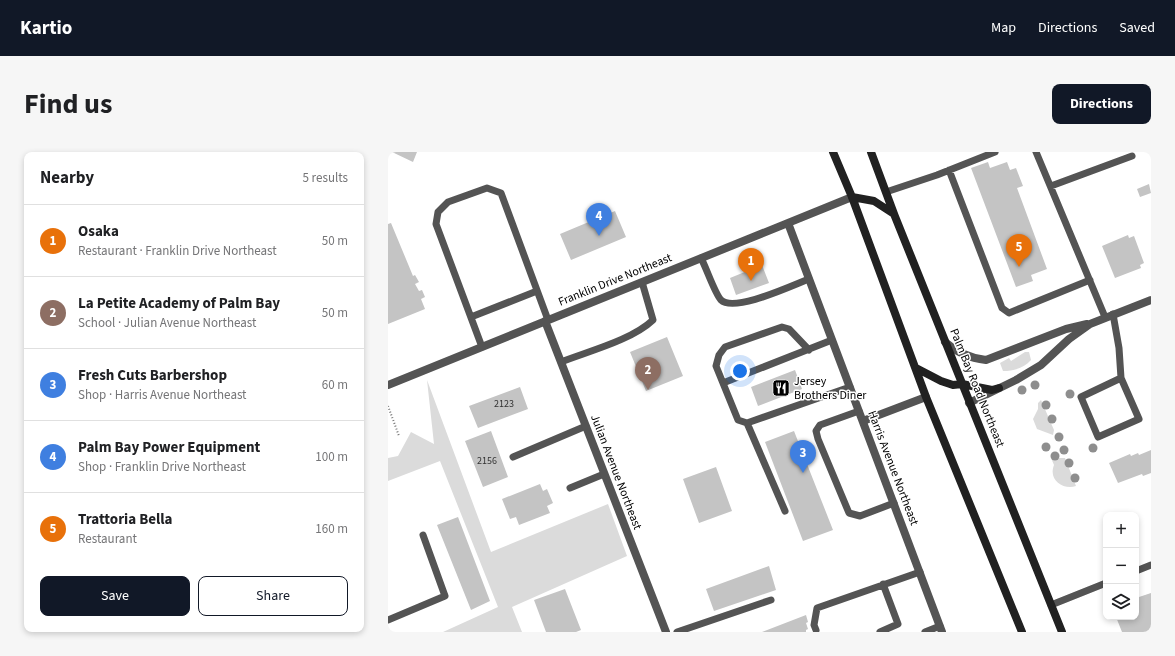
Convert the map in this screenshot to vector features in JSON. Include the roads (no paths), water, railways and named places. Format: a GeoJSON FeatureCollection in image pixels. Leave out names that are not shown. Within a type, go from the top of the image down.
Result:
{"type":"FeatureCollection","features":[{"type":"Feature","properties":{"kind":"main road"},"geometry":{"type":"LineString","coordinates":[[833,152],[852,197],[926,397],[1022,632]]}},
{"type":"Feature","properties":{"kind":"main road","name":"Palm Bay Road Northeast"},"geometry":{"type":"LineString","coordinates":[[871,153],[969,403],[1062,632]]}},
{"type":"Feature","properties":{"kind":"main road"},"geometry":{"type":"LineString","coordinates":[[852,197],[874,201],[894,214]]}},
{"type":"Feature","properties":{"kind":"main road"},"geometry":{"type":"LineString","coordinates":[[916,368],[941,381],[953,385],[962,384],[992,390],[1000,388]]}},
{"type":"Feature","properties":{"kind":"street","name":"Franklin Drive Northeast"},"geometry":{"type":"LineString","coordinates":[[388,385],[852,197]]}},
{"type":"Feature","properties":{"kind":"street","name":"Harris Avenue Northeast"},"geometry":{"type":"LineString","coordinates":[[788,223],[941,629]]}},
{"type":"Feature","properties":{"kind":"street"},"geometry":{"type":"LineString","coordinates":[[969,403],[1000,388],[1041,365],[1069,339],[1090,324],[1109,315],[1151,300]]}},
{"type":"Feature","properties":{"kind":"street","name":"Julian Avenue Northeast"},"geometry":{"type":"LineString","coordinates":[[547,320],[561,362],[666,632]]}},
{"type":"Feature","properties":{"kind":"street"},"geometry":{"type":"LineString","coordinates":[[945,342],[957,352],[976,359],[986,360],[1066,329],[1090,324]]}},
{"type":"Feature","properties":{"kind":"street"},"geometry":{"type":"LineString","coordinates":[[863,421],[926,397]]}},
{"type":"Feature","properties":{"kind":"lane"},"geometry":{"type":"LineString","coordinates":[[886,192],[995,152]]}},
{"type":"Feature","properties":{"kind":"lane"},"geometry":{"type":"LineString","coordinates":[[1036,152],[1090,280],[1109,315],[1119,348],[1121,378],[1139,419],[1098,437],[1081,397],[1121,378]]}},
{"type":"Feature","properties":{"kind":"lane"},"geometry":{"type":"LineString","coordinates":[[1050,186],[1132,156]]}},
{"type":"Feature","properties":{"kind":"lane"},"geometry":{"type":"LineString","coordinates":[[949,170],[1002,308],[1009,313],[1090,280]]}},
{"type":"Feature","properties":{"kind":"lane"},"geometry":{"type":"LineString","coordinates":[[482,347],[436,224],[438,212],[448,202],[487,188],[501,193],[538,291],[547,320]]}},
{"type":"Feature","properties":{"kind":"lane"},"geometry":{"type":"LineString","coordinates":[[701,258],[720,300],[728,304],[743,303],[809,279]]}},
{"type":"Feature","properties":{"kind":"lane"},"geometry":{"type":"LineString","coordinates":[[561,362],[646,327],[653,320],[642,282]]}},
{"type":"Feature","properties":{"kind":"lane"},"geometry":{"type":"LineString","coordinates":[[471,317],[538,291]]}},
{"type":"Feature","properties":{"kind":"lane"},"geometry":{"type":"LineString","coordinates":[[809,350],[790,329],[782,327],[725,348],[719,354],[716,366],[738,420],[747,423],[850,387]]}},
{"type":"Feature","properties":{"kind":"lane"},"geometry":{"type":"LineString","coordinates":[[723,383],[832,340]]}},
{"type":"Feature","properties":{"kind":"lane"},"geometry":{"type":"LineString","coordinates":[[859,411],[820,425],[816,431],[818,439],[849,513],[860,516],[894,503]]}},
{"type":"Feature","properties":{"kind":"lane"},"geometry":{"type":"LineString","coordinates":[[747,423],[785,511]]}},
{"type":"Feature","properties":{"kind":"lane"},"geometry":{"type":"LineString","coordinates":[[513,457],[586,426]]}},
{"type":"Feature","properties":{"kind":"lane"},"geometry":{"type":"LineString","coordinates":[[570,488],[604,474]]}},
{"type":"Feature","properties":{"kind":"lane"},"geometry":{"type":"LineString","coordinates":[[388,620],[445,596],[423,535]]}},
{"type":"Feature","properties":{"kind":"lane"},"geometry":{"type":"LineString","coordinates":[[1139,570],[1151,565]]}},
{"type":"Feature","properties":{"kind":"lane"},"geometry":{"type":"LineString","coordinates":[[816,630],[814,625],[817,608],[920,572]]}},
{"type":"Feature","properties":{"kind":"lane"},"geometry":{"type":"LineString","coordinates":[[880,632],[898,624],[884,584]]}},
{"type":"Feature","properties":{"kind":"lane"},"geometry":{"type":"LineString","coordinates":[[1051,605],[1104,584]]}},
{"type":"Feature","properties":{"kind":"lane"},"geometry":{"type":"LineString","coordinates":[[677,632],[771,600]]}},
{"type":"Feature","properties":{"kind":"lane"},"geometry":{"type":"LineString","coordinates":[[925,632],[941,629]]}},
{"type":"Feature","properties":{"kind":"place","name":"Palm Bay Power Equipment"},"geometry":{"type":"Point","coordinates":[599,236]}},
{"type":"Feature","properties":{"kind":"place","name":"Trattoria Bella"},"geometry":{"type":"Point","coordinates":[1019,267]}},
{"type":"Feature","properties":{"kind":"place","name":"Osaka"},"geometry":{"type":"Point","coordinates":[751,281]}},
{"type":"Feature","properties":{"kind":"place","name":"Jersey Brothers Diner"},"geometry":{"type":"Point","coordinates":[781,388]}},
{"type":"Feature","properties":{"kind":"place","name":"La Petite Academy of Palm Bay"},"geometry":{"type":"Point","coordinates":[648,390]}},
{"type":"Feature","properties":{"kind":"place","name":"Fresh Cuts Barbershop"},"geometry":{"type":"Point","coordinates":[803,473]}}]}
